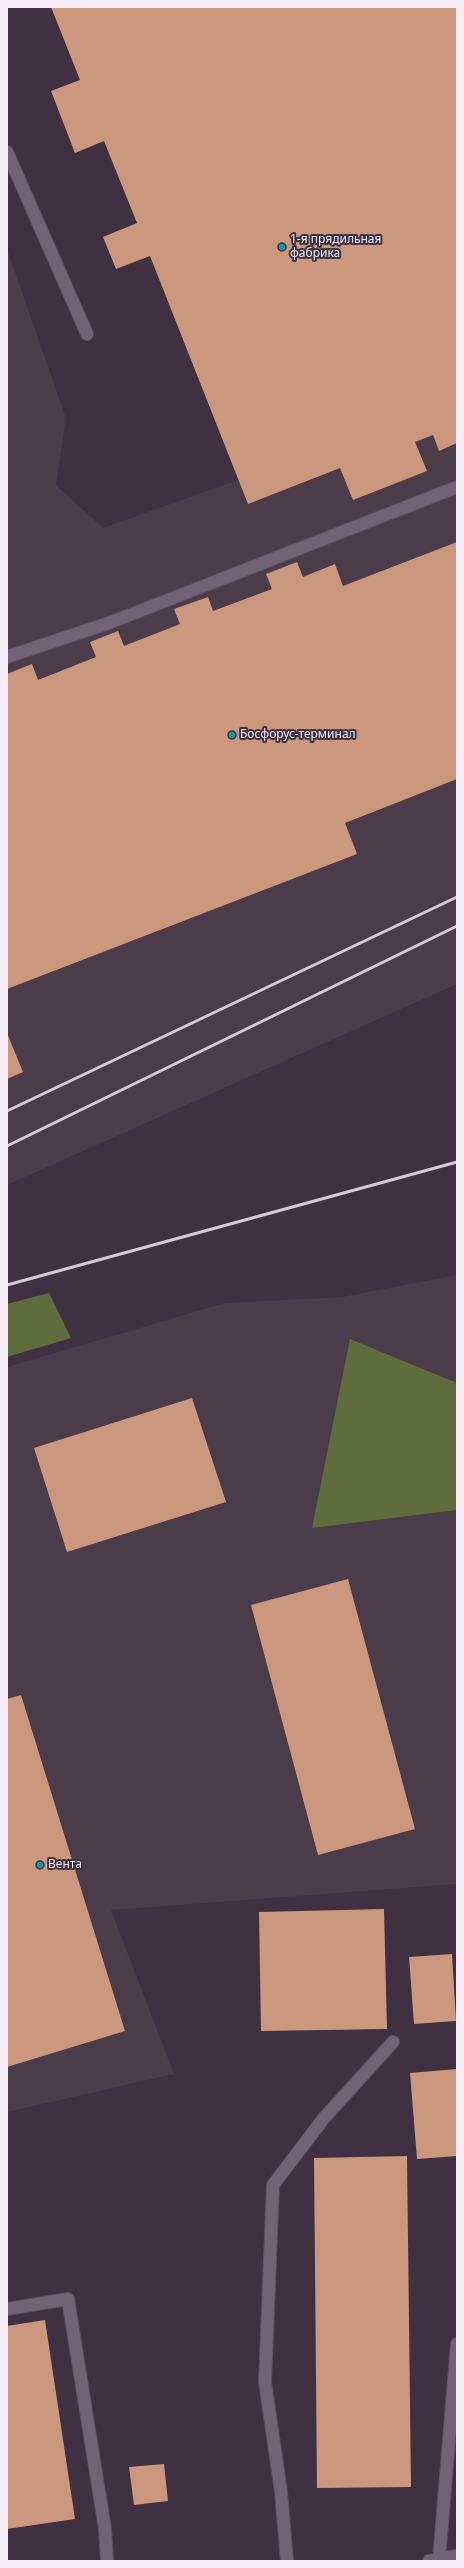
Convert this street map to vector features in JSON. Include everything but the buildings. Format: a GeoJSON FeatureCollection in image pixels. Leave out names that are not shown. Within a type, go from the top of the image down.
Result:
{"type":"FeatureCollection","features":[{"type":"Feature","properties":{"kind":"lane"},"geometry":{"type":"LineString","coordinates":[[7,152],[87,334]]}},
{"type":"Feature","properties":{"kind":"lane"},"geometry":{"type":"LineString","coordinates":[[7,657],[109,623],[457,487]]}},
{"type":"Feature","properties":{"kind":"lane"},"geometry":{"type":"LineString","coordinates":[[287,2561],[281,2492],[265,2382],[274,2186],[324,2118],[393,2042]]}},
{"type":"Feature","properties":{"kind":"lane"},"geometry":{"type":"LineString","coordinates":[[7,2309],[68,2299],[105,2529],[107,2561]]}},
{"type":"Feature","properties":{"kind":"lane"},"geometry":{"type":"LineString","coordinates":[[457,2344],[434,2560],[457,2556]]}},
{"type":"Feature","properties":{"kind":"shaded area"},"geometry":{"type":"Polygon","coordinates":[[[7,249],[66,418],[56,485],[103,528],[457,402],[457,984],[7,1185],[7,249]]]}},
{"type":"Feature","properties":{"kind":"shaded area"},"geometry":{"type":"Polygon","coordinates":[[[457,1275],[457,1884],[111,1910],[174,2074],[7,2112],[7,1367],[225,1303],[342,1297],[457,1275]]]}},
{"type":"Feature","properties":{"kind":"green space"},"geometry":{"type":"Polygon","coordinates":[[[49,1293],[71,1338],[7,1357],[7,1304],[49,1293]]]}},
{"type":"Feature","properties":{"kind":"green space"},"geometry":{"type":"Polygon","coordinates":[[[350,1339],[457,1383],[457,1510],[312,1528],[350,1339]]]}},
{"type":"Feature","properties":{"kind":"railway"},"geometry":{"type":"LineString","coordinates":[[7,1111],[457,897]]}},
{"type":"Feature","properties":{"kind":"railway"},"geometry":{"type":"LineString","coordinates":[[7,1146],[457,926]]}},
{"type":"Feature","properties":{"kind":"railway"},"geometry":{"type":"LineString","coordinates":[[7,1285],[457,1162]]}},
{"type":"Feature","properties":{"kind":"place","name":"1-я прядильная фабрика"},"geometry":{"type":"Point","coordinates":[282,247]}},
{"type":"Feature","properties":{"kind":"place","name":"Босфорус-терминал"},"geometry":{"type":"Point","coordinates":[232,735]}},
{"type":"Feature","properties":{"kind":"place","name":"Вента"},"geometry":{"type":"Point","coordinates":[40,1865]}}]}
